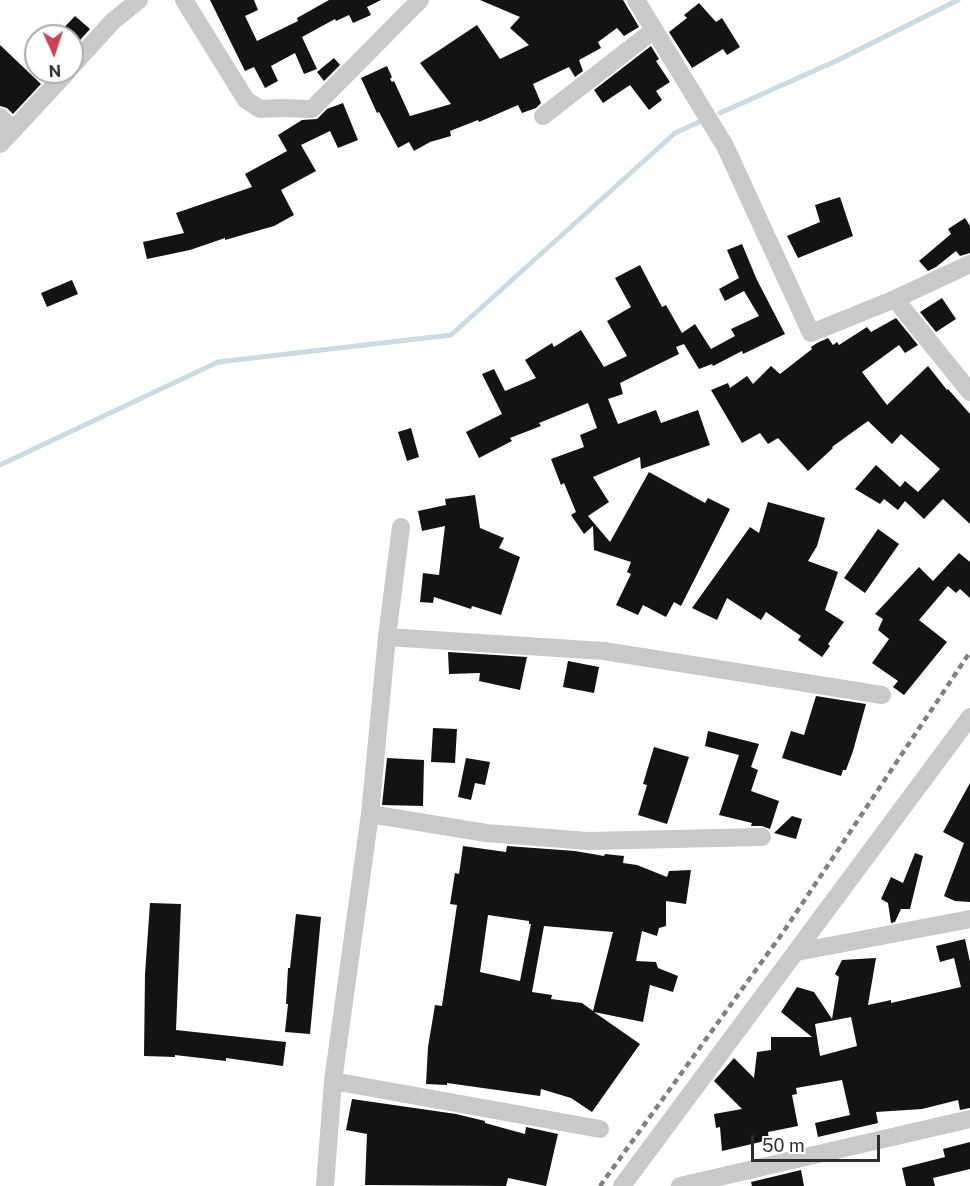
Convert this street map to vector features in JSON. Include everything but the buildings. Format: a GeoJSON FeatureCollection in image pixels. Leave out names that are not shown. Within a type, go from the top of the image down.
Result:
{"type":"FeatureCollection","features":[{"type":"Feature","properties":{"kind":"street"},"geometry":{"type":"LineString","coordinates":[[84,53],[113,21],[140,0]]}},
{"type":"Feature","properties":{"kind":"street"},"geometry":{"type":"LineString","coordinates":[[184,0],[246,100],[260,109],[312,109],[420,0]]}},
{"type":"Feature","properties":{"kind":"street"},"geometry":{"type":"LineString","coordinates":[[636,0],[725,146],[811,333],[896,299],[970,264]]}},
{"type":"Feature","properties":{"kind":"street"},"geometry":{"type":"LineString","coordinates":[[543,116],[654,30]]}},
{"type":"Feature","properties":{"kind":"street"},"geometry":{"type":"LineString","coordinates":[[0,144],[56,84]]}},
{"type":"Feature","properties":{"kind":"street"},"geometry":{"type":"LineString","coordinates":[[0,117],[14,130]]}},
{"type":"Feature","properties":{"kind":"street"},"geometry":{"type":"LineString","coordinates":[[896,299],[970,392]]}},
{"type":"Feature","properties":{"kind":"street"},"geometry":{"type":"LineString","coordinates":[[325,1186],[333,1081],[370,814],[387,637],[401,527]]}},
{"type":"Feature","properties":{"kind":"street"},"geometry":{"type":"LineString","coordinates":[[387,637],[604,651],[882,695]]}},
{"type":"Feature","properties":{"kind":"street"},"geometry":{"type":"LineString","coordinates":[[622,1186],[970,717]]}},
{"type":"Feature","properties":{"kind":"street"},"geometry":{"type":"LineString","coordinates":[[370,814],[486,833],[588,841],[762,837]]}},
{"type":"Feature","properties":{"kind":"street"},"geometry":{"type":"LineString","coordinates":[[797,952],[970,919]]}},
{"type":"Feature","properties":{"kind":"street"},"geometry":{"type":"LineString","coordinates":[[333,1081],[600,1129]]}},
{"type":"Feature","properties":{"kind":"street"},"geometry":{"type":"LineString","coordinates":[[680,1186],[970,1119]]}},
{"type":"Feature","properties":{"kind":"waterway"},"geometry":{"type":"LineString","coordinates":[[720,113],[836,61],[958,0]]}},
{"type":"Feature","properties":{"kind":"waterway"},"geometry":{"type":"LineString","coordinates":[[0,465],[218,362],[451,335],[675,133],[699,122]]}},
{"type":"Feature","properties":{"kind":"railway"},"geometry":{"type":"LineString","coordinates":[[600,1186],[784,931],[970,652]]}}]}
